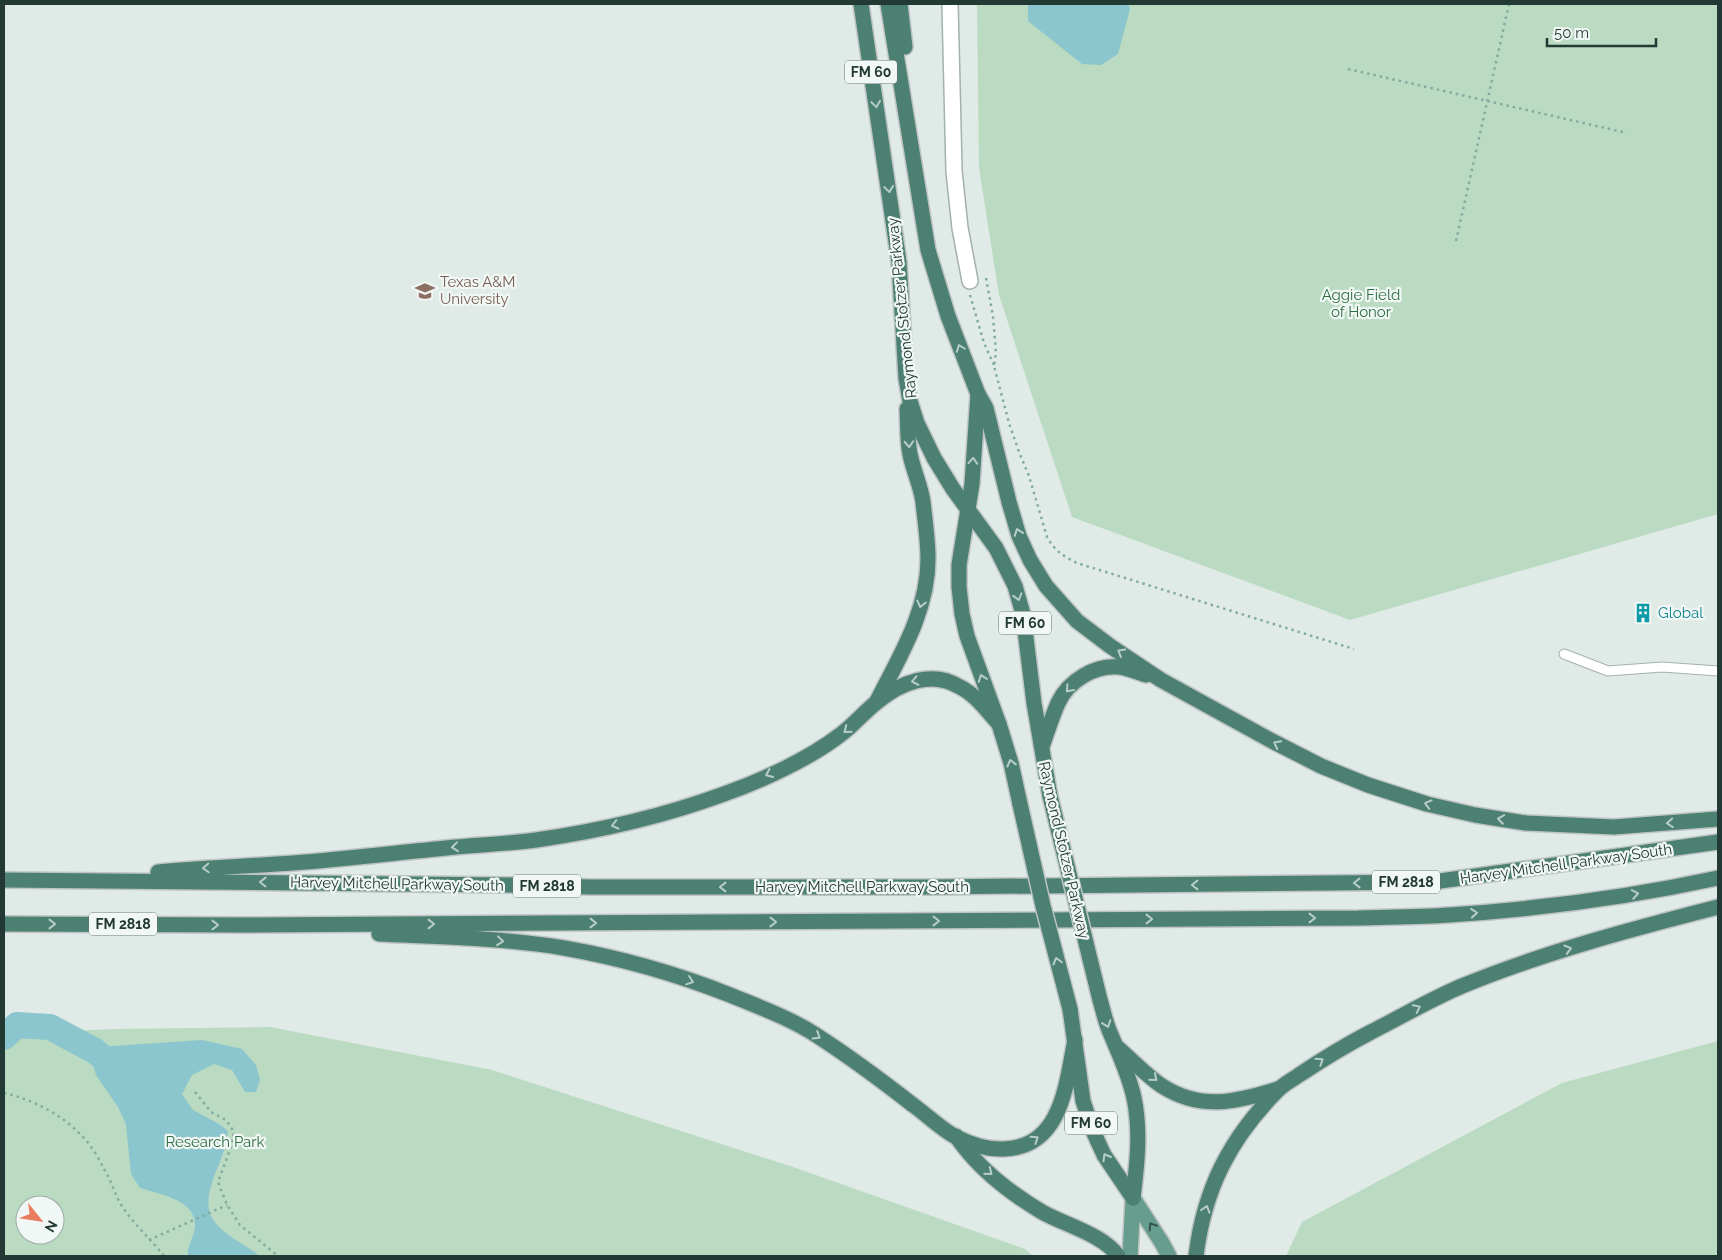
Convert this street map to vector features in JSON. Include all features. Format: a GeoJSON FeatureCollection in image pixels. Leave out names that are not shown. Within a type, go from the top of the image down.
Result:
{"type":"FeatureCollection","features":[{"type":"Feature","properties":{"kind":"highway","name":"Raymond Stotzer Parkway"},"geometry":{"type":"LineString","coordinates":[[861,4],[899,262],[906,378],[917,423],[934,458],[968,510],[996,548],[1015,586],[1023,614],[1050,796],[1100,1000],[1108,1028],[1134,1098],[1137,1118],[1137,1169],[1133,1198]]}},
{"type":"Feature","properties":{"kind":"highway","name":"Raymond Stotzer Parkway"},"geometry":{"type":"LineString","coordinates":[[888,4],[928,250],[948,316],[978,394],[972,484],[959,565],[962,614],[967,636],[1011,763],[1043,906],[1070,1009],[1083,1102],[1104,1155],[1133,1198]]}},
{"type":"Feature","properties":{"kind":"highway"},"geometry":{"type":"LineString","coordinates":[[900,4],[920,143],[915,170]]}},
{"type":"Feature","properties":{"kind":"highway"},"geometry":{"type":"LineString","coordinates":[[876,702],[909,640],[926,582],[928,560],[922,500],[910,453],[906,378]]}},
{"type":"Feature","properties":{"kind":"highway"},"geometry":{"type":"LineString","coordinates":[[978,394],[986,408],[1019,536],[1030,560],[1046,586],[1077,621],[1110,646],[1162,680],[1321,766],[1368,785],[1427,804],[1526,824],[1614,827],[1718,819]]}},
{"type":"Feature","properties":{"kind":"highway"},"geometry":{"type":"LineString","coordinates":[[1042,750],[1059,700],[1081,677],[1093,671],[1119,667],[1162,680]]}},
{"type":"Feature","properties":{"kind":"highway"},"geometry":{"type":"LineString","coordinates":[[78,880],[197,868],[293,863],[535,840],[607,827],[671,811],[725,794],[770,774],[839,736],[862,717],[876,702],[904,684],[914,681],[930,679],[947,681],[961,687],[973,696],[999,724]]}},
{"type":"Feature","properties":{"kind":"highway","name":"Harvey Mitchell Parkway South"},"geometry":{"type":"LineString","coordinates":[[4,880],[590,887],[929,887],[1433,882],[1718,842]]}},
{"type":"Feature","properties":{"kind":"highway","name":"FM 2818"},"geometry":{"type":"LineString","coordinates":[[4,924],[242,925],[1358,918],[1449,915],[1538,907],[1616,897],[1718,878]]}},
{"type":"Feature","properties":{"kind":"highway"},"geometry":{"type":"LineString","coordinates":[[1116,1047],[1162,1086],[1189,1099],[1219,1103],[1250,1098],[1279,1088],[1341,1048],[1460,987],[1522,963],[1642,927],[1718,907]]}},
{"type":"Feature","properties":{"kind":"highway"},"geometry":{"type":"LineString","coordinates":[[242,925],[496,941],[563,948],[644,966],[764,1008],[808,1030],[849,1056],[956,1136],[986,1148],[1004,1150],[1034,1142],[1052,1122],[1059,1110],[1075,1040]]}},
{"type":"Feature","properties":{"kind":"highway"},"geometry":{"type":"LineString","coordinates":[[1196,1256],[1204,1212],[1226,1156],[1250,1121],[1279,1088]]}},
{"type":"Feature","properties":{"kind":"highway"},"geometry":{"type":"LineString","coordinates":[[956,1136],[972,1157],[1012,1190],[1042,1212],[1100,1240],[1118,1256]]}},
{"type":"Feature","properties":{"kind":"main road","name":"Raymond Stotzer Parkway"},"geometry":{"type":"LineString","coordinates":[[1130,1256],[1133,1198]]}},
{"type":"Feature","properties":{"kind":"main road","name":"Raymond Stotzer Parkway"},"geometry":{"type":"LineString","coordinates":[[1133,1198],[1169,1256]]}},
{"type":"Feature","properties":{"kind":"street"},"geometry":{"type":"LineString","coordinates":[[950,4],[954,171],[960,228],[970,281]]}},
{"type":"Feature","properties":{"kind":"lane"},"geometry":{"type":"LineString","coordinates":[[1564,654],[1608,671],[1662,667],[1718,671]]}},
{"type":"Feature","properties":{"kind":"path"},"geometry":{"type":"LineString","coordinates":[[1456,241],[1508,4]]}},
{"type":"Feature","properties":{"kind":"path"},"geometry":{"type":"LineString","coordinates":[[1348,70],[1627,133]]}},
{"type":"Feature","properties":{"kind":"path"},"geometry":{"type":"LineString","coordinates":[[986,278],[993,316],[996,353],[994,366]]}},
{"type":"Feature","properties":{"kind":"path"},"geometry":{"type":"LineString","coordinates":[[970,281],[970,299],[984,343],[994,366],[1019,452],[1030,476],[1047,537],[1057,552],[1077,563],[1354,649]]}},
{"type":"Feature","properties":{"kind":"path"},"geometry":{"type":"LineString","coordinates":[[195,1092],[212,1112],[226,1120],[234,1132],[231,1147],[218,1182],[227,1205],[240,1224],[278,1256]]}},
{"type":"Feature","properties":{"kind":"path"},"geometry":{"type":"LineString","coordinates":[[4,1093],[19,1097],[44,1108],[63,1119],[81,1135],[105,1169],[121,1203],[149,1240],[164,1256]]}},
{"type":"Feature","properties":{"kind":"path"},"geometry":{"type":"LineString","coordinates":[[149,1240],[227,1205]]}},
{"type":"Feature","properties":{"kind":"green space","name":"Aggie Field of Honor"},"geometry":{"type":"Polygon","coordinates":[[[977,4],[1718,4],[1718,514],[1350,620],[1072,517],[999,295],[979,168],[977,4]]]}},
{"type":"Feature","properties":{"kind":"green space","name":"Research Park"},"geometry":{"type":"Polygon","coordinates":[[[270,1027],[492,1070],[793,1167],[1025,1249],[1033,1256],[4,1256],[4,1033],[270,1027]]]}},
{"type":"Feature","properties":{"kind":"green space"},"geometry":{"type":"Polygon","coordinates":[[[1718,1041],[1718,1256],[1286,1256],[1302,1222],[1562,1083],[1718,1041]]]}},
{"type":"Feature","properties":{"kind":"water"},"geometry":{"type":"Polygon","coordinates":[[[1028,4],[1128,4],[1130,9],[1118,54],[1101,65],[1082,64],[1028,21],[1028,4]]]}},
{"type":"Feature","properties":{"kind":"water"},"geometry":{"type":"Polygon","coordinates":[[[202,1040],[242,1049],[256,1065],[260,1080],[256,1092],[245,1092],[232,1070],[214,1064],[192,1075],[182,1094],[193,1110],[228,1131],[225,1148],[209,1195],[210,1213],[214,1221],[224,1231],[260,1256],[188,1256],[195,1229],[194,1216],[190,1210],[175,1199],[140,1188],[131,1174],[126,1124],[118,1107],[96,1075],[91,1056],[98,1047],[202,1040]]]}},
{"type":"Feature","properties":{"kind":"waterway"},"geometry":{"type":"LineString","coordinates":[[4,1037],[17,1025],[50,1027],[95,1051],[123,1075]]}},
{"type":"Feature","properties":{"kind":"place","name":"Texas A&M University"},"geometry":{"type":"Point","coordinates":[425,291]}},
{"type":"Feature","properties":{"kind":"place","name":"Global"},"geometry":{"type":"Point","coordinates":[1643,613]}}]}
